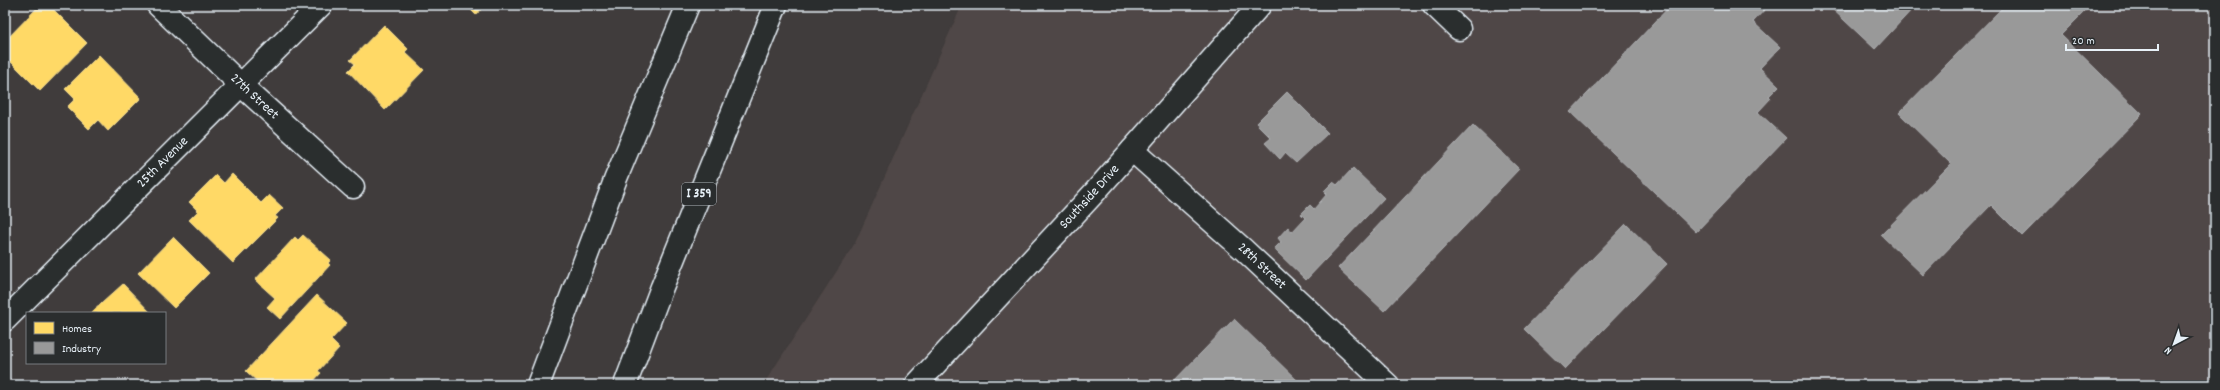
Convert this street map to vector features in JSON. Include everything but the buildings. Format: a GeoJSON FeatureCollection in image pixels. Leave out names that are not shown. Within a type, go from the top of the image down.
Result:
{"type":"FeatureCollection","features":[{"type":"Feature","properties":{"kind":"main road","name":"27th Street"},"geometry":{"type":"LineString","coordinates":[[158,5],[241,86],[353,187]]}},
{"type":"Feature","properties":{"kind":"main road","name":"25th Avenue"},"geometry":{"type":"LineString","coordinates":[[5,320],[321,5]]}},
{"type":"Feature","properties":{"kind":"main road"},"geometry":{"type":"LineString","coordinates":[[538,385],[616,178],[688,5]]}},
{"type":"Feature","properties":{"kind":"main road","name":"I 359"},"geometry":{"type":"LineString","coordinates":[[625,385],[665,280],[776,5]]}},
{"type":"Feature","properties":{"kind":"main road","name":"Southside Drive"},"geometry":{"type":"LineString","coordinates":[[916,385],[1132,150],[1260,5]]}},
{"type":"Feature","properties":{"kind":"main road"},"geometry":{"type":"LineString","coordinates":[[1434,5],[1459,28]]}},
{"type":"Feature","properties":{"kind":"main road","name":"28th Street"},"geometry":{"type":"LineString","coordinates":[[1132,150],[1244,250],[1388,385]]}},
{"type":"Feature","properties":{"kind":"shaded area"},"geometry":{"type":"Polygon","coordinates":[[[962,5],[2215,5],[2215,385],[763,385],[855,243],[962,5]]]}}]}
